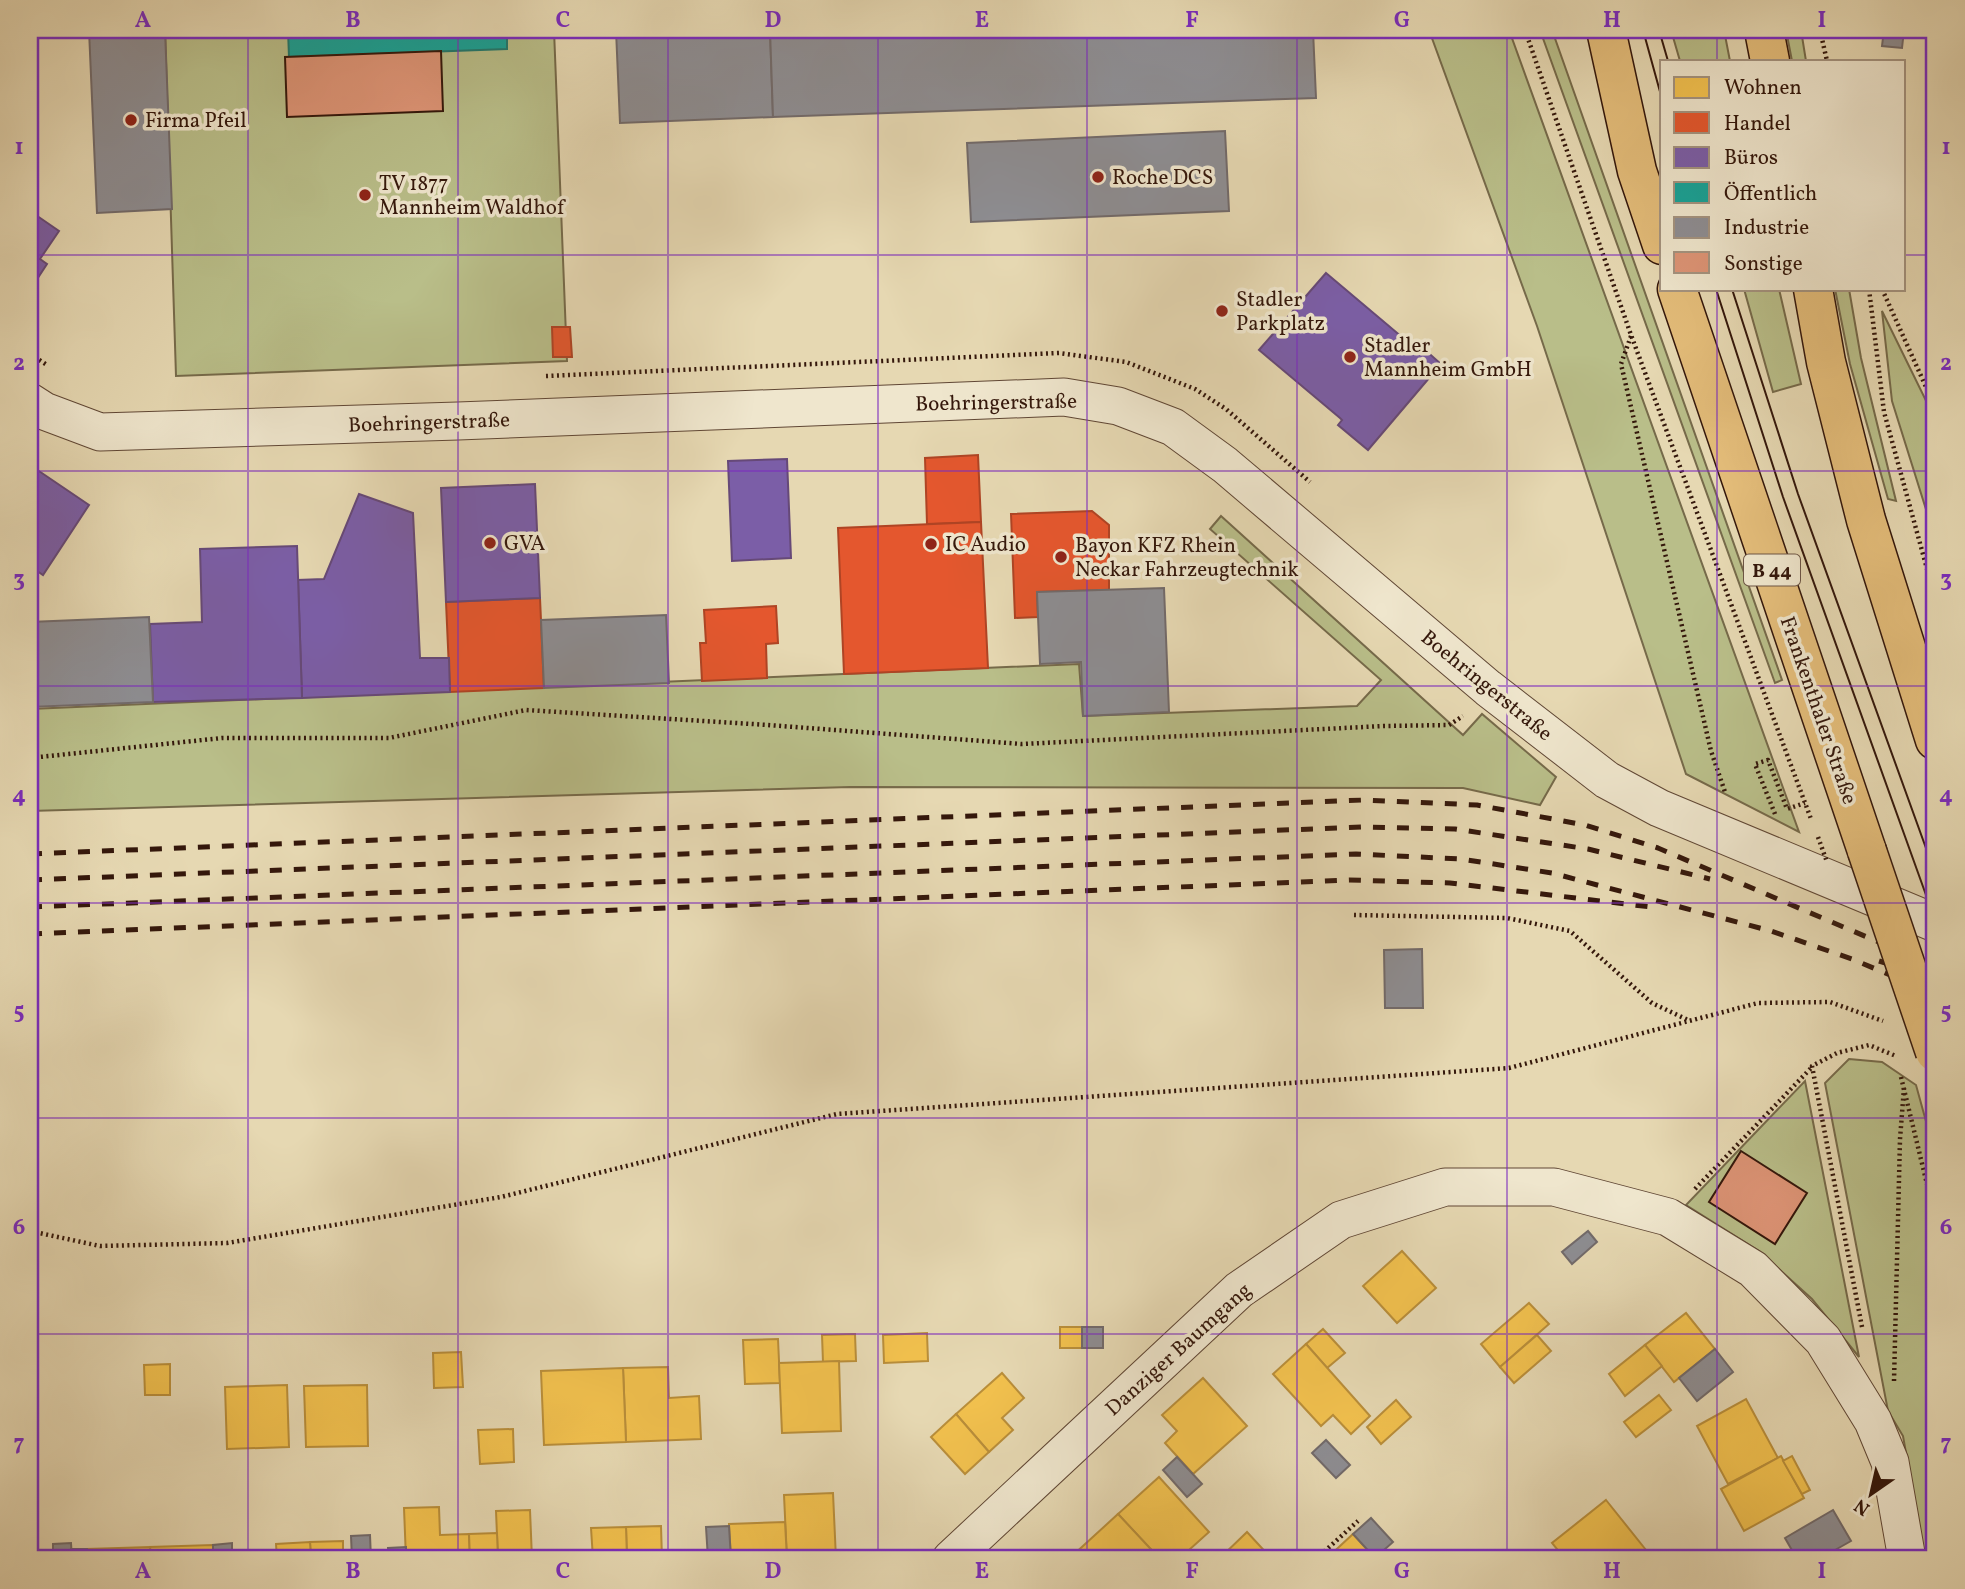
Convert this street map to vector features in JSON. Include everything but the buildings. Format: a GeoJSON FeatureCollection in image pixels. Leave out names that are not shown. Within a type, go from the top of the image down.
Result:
{"type":"FeatureCollection","features":[{"type":"Feature","properties":{"kind":"main road"},"geometry":{"type":"LineString","coordinates":[[1606,30],[1637,172],[1660,239]]}},
{"type":"Feature","properties":{"kind":"main road"},"geometry":{"type":"LineString","coordinates":[[1764,30],[1770,60]]}},
{"type":"Feature","properties":{"kind":"main road","name":"Frankenthaler Straße"},"geometry":{"type":"LineString","coordinates":[[1677,290],[1867,851],[1919,1055]]}},
{"type":"Feature","properties":{"kind":"main road"},"geometry":{"type":"LineString","coordinates":[[1813,290],[1826,362],[1866,520],[1935,740]]}},
{"type":"Feature","properties":{"kind":"street","name":"Boehringerstraße"},"geometry":{"type":"LineString","coordinates":[[30,402],[44,411],[100,432],[444,422],[1064,397],[1118,406],[1173,427],[1226,465],[1488,688],[1607,780],[1659,808],[1935,923]]}},
{"type":"Feature","properties":{"kind":"street","name":"Danziger Baumgang"},"geometry":{"type":"LineString","coordinates":[[951,1559],[1239,1290],[1340,1220],[1445,1187],[1555,1186],[1668,1217],[1753,1269],[1823,1340],[1873,1421],[1890,1462],[1908,1559]]}},
{"type":"Feature","properties":{"kind":"path"},"geometry":{"type":"LineString","coordinates":[[1525,30],[1631,335],[1818,836]]}},
{"type":"Feature","properties":{"kind":"path"},"geometry":{"type":"LineString","coordinates":[[1820,30],[1827,60]]}},
{"type":"Feature","properties":{"kind":"path"},"geometry":{"type":"LineString","coordinates":[[1869,290],[1884,412],[1935,598]]}},
{"type":"Feature","properties":{"kind":"path"},"geometry":{"type":"LineString","coordinates":[[1882,290],[1935,407]]}},
{"type":"Feature","properties":{"kind":"path"},"geometry":{"type":"LineString","coordinates":[[1631,335],[1621,364],[1711,751],[1726,796]]}},
{"type":"Feature","properties":{"kind":"path"},"geometry":{"type":"LineString","coordinates":[[537,376],[1059,353],[1126,362],[1195,389],[1226,409],[1318,489]]}},
{"type":"Feature","properties":{"kind":"path"},"geometry":{"type":"LineString","coordinates":[[30,354],[48,366]]}},
{"type":"Feature","properties":{"kind":"path"},"geometry":{"type":"LineString","coordinates":[[30,758],[222,738],[389,738],[526,710],[1022,744],[1449,725],[1461,718],[1488,688]]}},
{"type":"Feature","properties":{"kind":"path"},"geometry":{"type":"LineString","coordinates":[[1451,709],[1461,718]]}},
{"type":"Feature","properties":{"kind":"path"},"geometry":{"type":"LineString","coordinates":[[1777,819],[1755,764],[1768,760],[1787,809],[1805,803]]}},
{"type":"Feature","properties":{"kind":"path"},"geometry":{"type":"LineString","coordinates":[[1354,915],[1507,918],[1570,931],[1652,1003],[1690,1021]]}},
{"type":"Feature","properties":{"kind":"path"},"geometry":{"type":"LineString","coordinates":[[30,1231],[100,1246],[227,1243],[501,1197],[837,1114],[1509,1068],[1758,1003],[1830,1002],[1888,1023]]}},
{"type":"Feature","properties":{"kind":"path"},"geometry":{"type":"LineString","coordinates":[[1668,1217],[1812,1066],[1837,1053],[1869,1045],[1919,1055]]}},
{"type":"Feature","properties":{"kind":"path"},"geometry":{"type":"LineString","coordinates":[[1812,1066],[1862,1328]]}},
{"type":"Feature","properties":{"kind":"path"},"geometry":{"type":"LineString","coordinates":[[1901,1077],[1935,1217]]}},
{"type":"Feature","properties":{"kind":"path"},"geometry":{"type":"LineString","coordinates":[[1894,1385],[1904,1088]]}},
{"type":"Feature","properties":{"kind":"path"},"geometry":{"type":"LineString","coordinates":[[1317,1559],[1358,1521]]}},
{"type":"Feature","properties":{"kind":"green space","name":"TV 1877 Mannheim Waldhof"},"geometry":{"type":"Polygon","coordinates":[[[165,30],[554,30],[567,361],[176,376],[165,30]]]}},
{"type":"Feature","properties":{"kind":"green space"},"geometry":{"type":"Polygon","coordinates":[[[1429,30],[1509,30],[1799,832],[1686,774],[1537,326],[1429,30]]]}},
{"type":"Feature","properties":{"kind":"green space"},"geometry":{"type":"Polygon","coordinates":[[[1540,30],[1552,30],[1782,680],[1775,683],[1540,30]]]}},
{"type":"Feature","properties":{"kind":"green space"},"geometry":{"type":"Polygon","coordinates":[[[1671,30],[1724,30],[1730,60],[1680,60],[1671,30]]]}},
{"type":"Feature","properties":{"kind":"green space"},"geometry":{"type":"Polygon","coordinates":[[[1786,30],[1801,30],[1806,60],[1792,60],[1786,30]]]}},
{"type":"Feature","properties":{"kind":"green space"},"geometry":{"type":"Polygon","coordinates":[[[1744,290],[1779,290],[1801,384],[1773,392],[1744,290]]]}},
{"type":"Feature","properties":{"kind":"green space"},"geometry":{"type":"Polygon","coordinates":[[[1835,290],[1849,290],[1861,358],[1896,501],[1888,499],[1850,364],[1835,290]]]}},
{"type":"Feature","properties":{"kind":"green space"},"geometry":{"type":"Polygon","coordinates":[[[1882,311],[1935,419],[1935,538],[1892,401],[1882,311]]]}},
{"type":"Feature","properties":{"kind":"green space"},"geometry":{"type":"Polygon","coordinates":[[[1221,516],[1463,735],[1482,714],[1556,777],[1540,805],[1463,788],[850,787],[30,811],[30,709],[1079,664],[1083,716],[1357,706],[1381,680],[1210,529],[1221,516]]]}},
{"type":"Feature","properties":{"kind":"green space"},"geometry":{"type":"Polygon","coordinates":[[[1849,1059],[1882,1062],[1916,1085],[1935,1154],[1935,1559],[1925,1559],[1903,1436],[1888,1411],[1825,1083],[1849,1059]]]}},
{"type":"Feature","properties":{"kind":"green space"},"geometry":{"type":"Polygon","coordinates":[[[1805,1081],[1859,1357],[1812,1299],[1759,1251],[1686,1205],[1805,1081]]]}},
{"type":"Feature","properties":{"kind":"tram line"},"geometry":{"type":"LineString","coordinates":[[1643,30],[1660,92]]}},
{"type":"Feature","properties":{"kind":"tram line"},"geometry":{"type":"LineString","coordinates":[[1659,30],[1668,60]]}},
{"type":"Feature","properties":{"kind":"tram line"},"geometry":{"type":"LineString","coordinates":[[1716,290],[1783,497],[1935,920]]}},
{"type":"Feature","properties":{"kind":"tram line"},"geometry":{"type":"LineString","coordinates":[[1732,290],[1798,494],[1935,873]]}},
{"type":"Feature","properties":{"kind":"railway"},"geometry":{"type":"LineString","coordinates":[[30,854],[1364,800],[1477,805],[1585,825],[1658,848],[1935,966]]}},
{"type":"Feature","properties":{"kind":"railway"},"geometry":{"type":"LineString","coordinates":[[30,880],[1361,827],[1455,829],[1588,849],[1710,879]]}},
{"type":"Feature","properties":{"kind":"railway"},"geometry":{"type":"LineString","coordinates":[[30,907],[1356,854],[1461,859],[1552,873],[1771,931],[1852,959],[1935,994]]}},
{"type":"Feature","properties":{"kind":"railway"},"geometry":{"type":"LineString","coordinates":[[30,934],[1349,880],[1450,883],[1651,907]]}},
{"type":"Feature","properties":{"kind":"railway"},"geometry":{"type":"LineString","coordinates":[[1879,961],[1935,979]]}},
{"type":"Feature","properties":{"kind":"place","name":"Firma Pfeil"},"geometry":{"type":"Point","coordinates":[131,120]}},
{"type":"Feature","properties":{"kind":"place","name":"Roche DCS"},"geometry":{"type":"Point","coordinates":[1098,177]}},
{"type":"Feature","properties":{"kind":"place","name":"TV 1877 Mannheim Waldhof"},"geometry":{"type":"Point","coordinates":[365,195]}},
{"type":"Feature","properties":{"kind":"place","name":"Stadler Parkplatz"},"geometry":{"type":"Point","coordinates":[1222,311]}},
{"type":"Feature","properties":{"kind":"place","name":"Stadler Mannheim GmbH"},"geometry":{"type":"Point","coordinates":[1350,357]}},
{"type":"Feature","properties":{"kind":"place","name":"GVA"},"geometry":{"type":"Point","coordinates":[490,543]}},
{"type":"Feature","properties":{"kind":"place","name":"IC Audio"},"geometry":{"type":"Point","coordinates":[931,544]}},
{"type":"Feature","properties":{"kind":"place","name":"Bayon KFZ Rhein Neckar Fahrzeugtechnik"},"geometry":{"type":"Point","coordinates":[1061,557]}}]}
